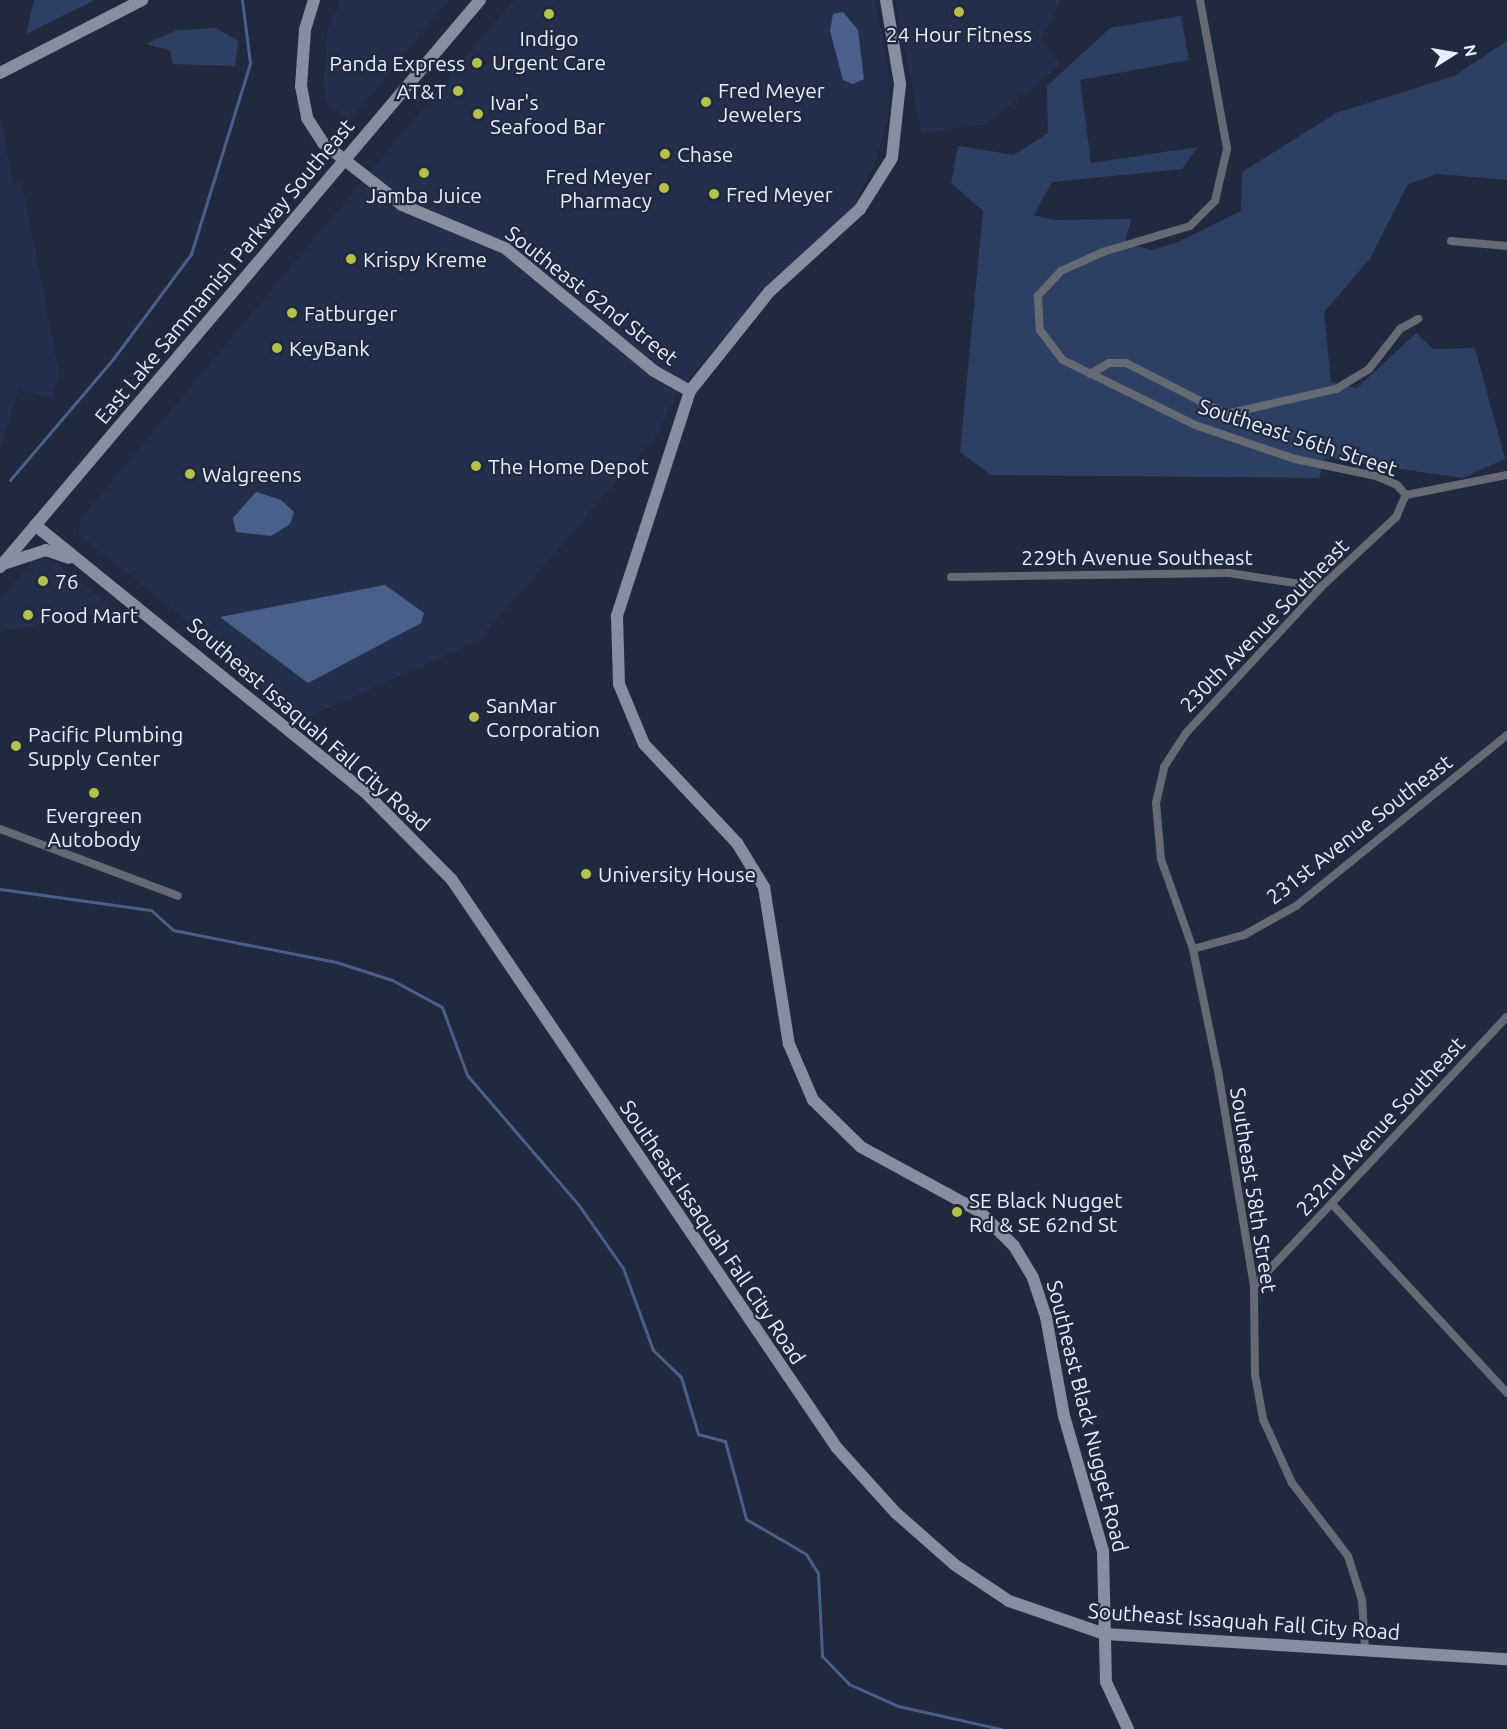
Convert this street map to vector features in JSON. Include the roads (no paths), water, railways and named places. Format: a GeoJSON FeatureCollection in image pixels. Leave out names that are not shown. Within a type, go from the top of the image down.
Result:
{"type":"FeatureCollection","features":[{"type":"Feature","properties":{"kind":"main road"},"geometry":{"type":"LineString","coordinates":[[0,73],[142,0]]}},
{"type":"Feature","properties":{"kind":"main road","name":"Southeast 62nd Street"},"geometry":{"type":"LineString","coordinates":[[314,0],[300,60],[303,102],[313,129],[344,160],[424,217],[506,248],[654,371],[690,391]]}},
{"type":"Feature","properties":{"kind":"main road","name":"East Lake Sammamish Parkway Southeast"},"geometry":{"type":"LineString","coordinates":[[1,566],[480,0]]}},
{"type":"Feature","properties":{"kind":"main road","name":"Southeast Black Nugget Road"},"geometry":{"type":"LineString","coordinates":[[886,0],[901,105],[887,169],[855,214],[752,310],[690,391],[617,616],[619,684],[644,744],[737,843],[765,887],[789,1044],[813,1100],[861,1147],[980,1212],[1014,1246],[1033,1278],[1046,1317],[1064,1416],[1103,1551],[1108,1689],[1128,1729]]}},
{"type":"Feature","properties":{"kind":"main road","name":"Southeast Issaquah Fall City Road"},"geometry":{"type":"LineString","coordinates":[[35,525],[291,730],[413,837],[452,880],[796,1392],[867,1485],[975,1580],[1050,1619],[1105,1634],[1507,1659]]}},
{"type":"Feature","properties":{"kind":"main road"},"geometry":{"type":"LineString","coordinates":[[1,566],[46,550],[91,570]]}},
{"type":"Feature","properties":{"kind":"street","name":"Southeast 56th Street"},"geometry":{"type":"LineString","coordinates":[[1200,0],[1227,149],[1223,185],[1206,214],[1190,226],[1079,261],[1060,271],[1038,296],[1037,319],[1046,343],[1063,360],[1195,425],[1295,459],[1376,476],[1397,484],[1406,495]]}},
{"type":"Feature","properties":{"kind":"street"},"geometry":{"type":"LineString","coordinates":[[1451,241],[1507,246]]}},
{"type":"Feature","properties":{"kind":"street"},"geometry":{"type":"LineString","coordinates":[[1090,374],[1126,363],[1226,414],[1336,389],[1369,369],[1400,329],[1418,319]]}},
{"type":"Feature","properties":{"kind":"street"},"geometry":{"type":"LineString","coordinates":[[1406,495],[1507,475]]}},
{"type":"Feature","properties":{"kind":"street","name":"230th Avenue Southeast"},"geometry":{"type":"LineString","coordinates":[[1158,787],[1186,733],[1321,587],[1396,518],[1406,495]]}},
{"type":"Feature","properties":{"kind":"street","name":"229th Avenue Southeast"},"geometry":{"type":"LineString","coordinates":[[951,577],[1229,573],[1321,587]]}},
{"type":"Feature","properties":{"kind":"street","name":"231st Avenue Southeast"},"geometry":{"type":"LineString","coordinates":[[1193,949],[1244,934],[1296,906],[1507,735]]}},
{"type":"Feature","properties":{"kind":"street","name":"Southeast 58th Street"},"geometry":{"type":"LineString","coordinates":[[1158,787],[1161,859],[1193,949],[1254,1286],[1255,1374],[1263,1419],[1292,1483],[1348,1556],[1362,1600],[1365,1650]]}},
{"type":"Feature","properties":{"kind":"street"},"geometry":{"type":"LineString","coordinates":[[0,829],[178,896]]}},
{"type":"Feature","properties":{"kind":"street","name":"232nd Avenue Southeast"},"geometry":{"type":"LineString","coordinates":[[1254,1286],[1333,1205],[1507,1017]]}},
{"type":"Feature","properties":{"kind":"street"},"geometry":{"type":"LineString","coordinates":[[1333,1205],[1507,1393]]}},
{"type":"Feature","properties":{"kind":"waterway"},"geometry":{"type":"LineString","coordinates":[[10,480],[113,359],[191,254],[250,63],[242,0]]}},
{"type":"Feature","properties":{"kind":"waterway"},"geometry":{"type":"LineString","coordinates":[[0,889],[151,910],[173,930],[336,962],[392,980],[442,1007],[467,1075],[578,1204],[623,1268],[653,1350],[681,1377],[698,1434],[725,1441],[746,1519],[806,1554],[818,1573],[822,1656],[849,1684],[898,1706],[1001,1729]]}},
{"type":"Feature","properties":{"kind":"place","name":"24 Hour Fitness"},"geometry":{"type":"Point","coordinates":[959,12]}},
{"type":"Feature","properties":{"kind":"place","name":"Indigo Urgent Care"},"geometry":{"type":"Point","coordinates":[549,14]}},
{"type":"Feature","properties":{"kind":"place","name":"Panda Express"},"geometry":{"type":"Point","coordinates":[477,63]}},
{"type":"Feature","properties":{"kind":"place","name":"AT&T"},"geometry":{"type":"Point","coordinates":[458,91]}},
{"type":"Feature","properties":{"kind":"place","name":"Fred Meyer Jewelers"},"geometry":{"type":"Point","coordinates":[706,102]}},
{"type":"Feature","properties":{"kind":"place","name":"Ivar's Seafood Bar"},"geometry":{"type":"Point","coordinates":[478,114]}},
{"type":"Feature","properties":{"kind":"place","name":"Chase"},"geometry":{"type":"Point","coordinates":[665,154]}},
{"type":"Feature","properties":{"kind":"place","name":"Jamba Juice"},"geometry":{"type":"Point","coordinates":[424,173]}},
{"type":"Feature","properties":{"kind":"place","name":"Fred Meyer Pharmacy"},"geometry":{"type":"Point","coordinates":[664,188]}},
{"type":"Feature","properties":{"kind":"place","name":"Fred Meyer"},"geometry":{"type":"Point","coordinates":[714,194]}},
{"type":"Feature","properties":{"kind":"place","name":"Krispy Kreme"},"geometry":{"type":"Point","coordinates":[351,259]}},
{"type":"Feature","properties":{"kind":"place","name":"Fatburger"},"geometry":{"type":"Point","coordinates":[292,313]}},
{"type":"Feature","properties":{"kind":"place","name":"KeyBank"},"geometry":{"type":"Point","coordinates":[277,348]}},
{"type":"Feature","properties":{"kind":"place","name":"The Home Depot"},"geometry":{"type":"Point","coordinates":[476,466]}},
{"type":"Feature","properties":{"kind":"place","name":"Walgreens"},"geometry":{"type":"Point","coordinates":[190,474]}},
{"type":"Feature","properties":{"kind":"place","name":"76"},"geometry":{"type":"Point","coordinates":[43,581]}},
{"type":"Feature","properties":{"kind":"place","name":"Food Mart"},"geometry":{"type":"Point","coordinates":[28,615]}},
{"type":"Feature","properties":{"kind":"place","name":"SanMar Corporation"},"geometry":{"type":"Point","coordinates":[474,717]}},
{"type":"Feature","properties":{"kind":"place","name":"Pacific Plumbing Supply Center"},"geometry":{"type":"Point","coordinates":[16,746]}},
{"type":"Feature","properties":{"kind":"place","name":"Evergreen Autobody"},"geometry":{"type":"Point","coordinates":[94,793]}},
{"type":"Feature","properties":{"kind":"place","name":"University House"},"geometry":{"type":"Point","coordinates":[586,874]}},
{"type":"Feature","properties":{"kind":"place","name":"SE Black Nugget Rd & SE 62nd St"},"geometry":{"type":"Point","coordinates":[957,1212]}}]}
